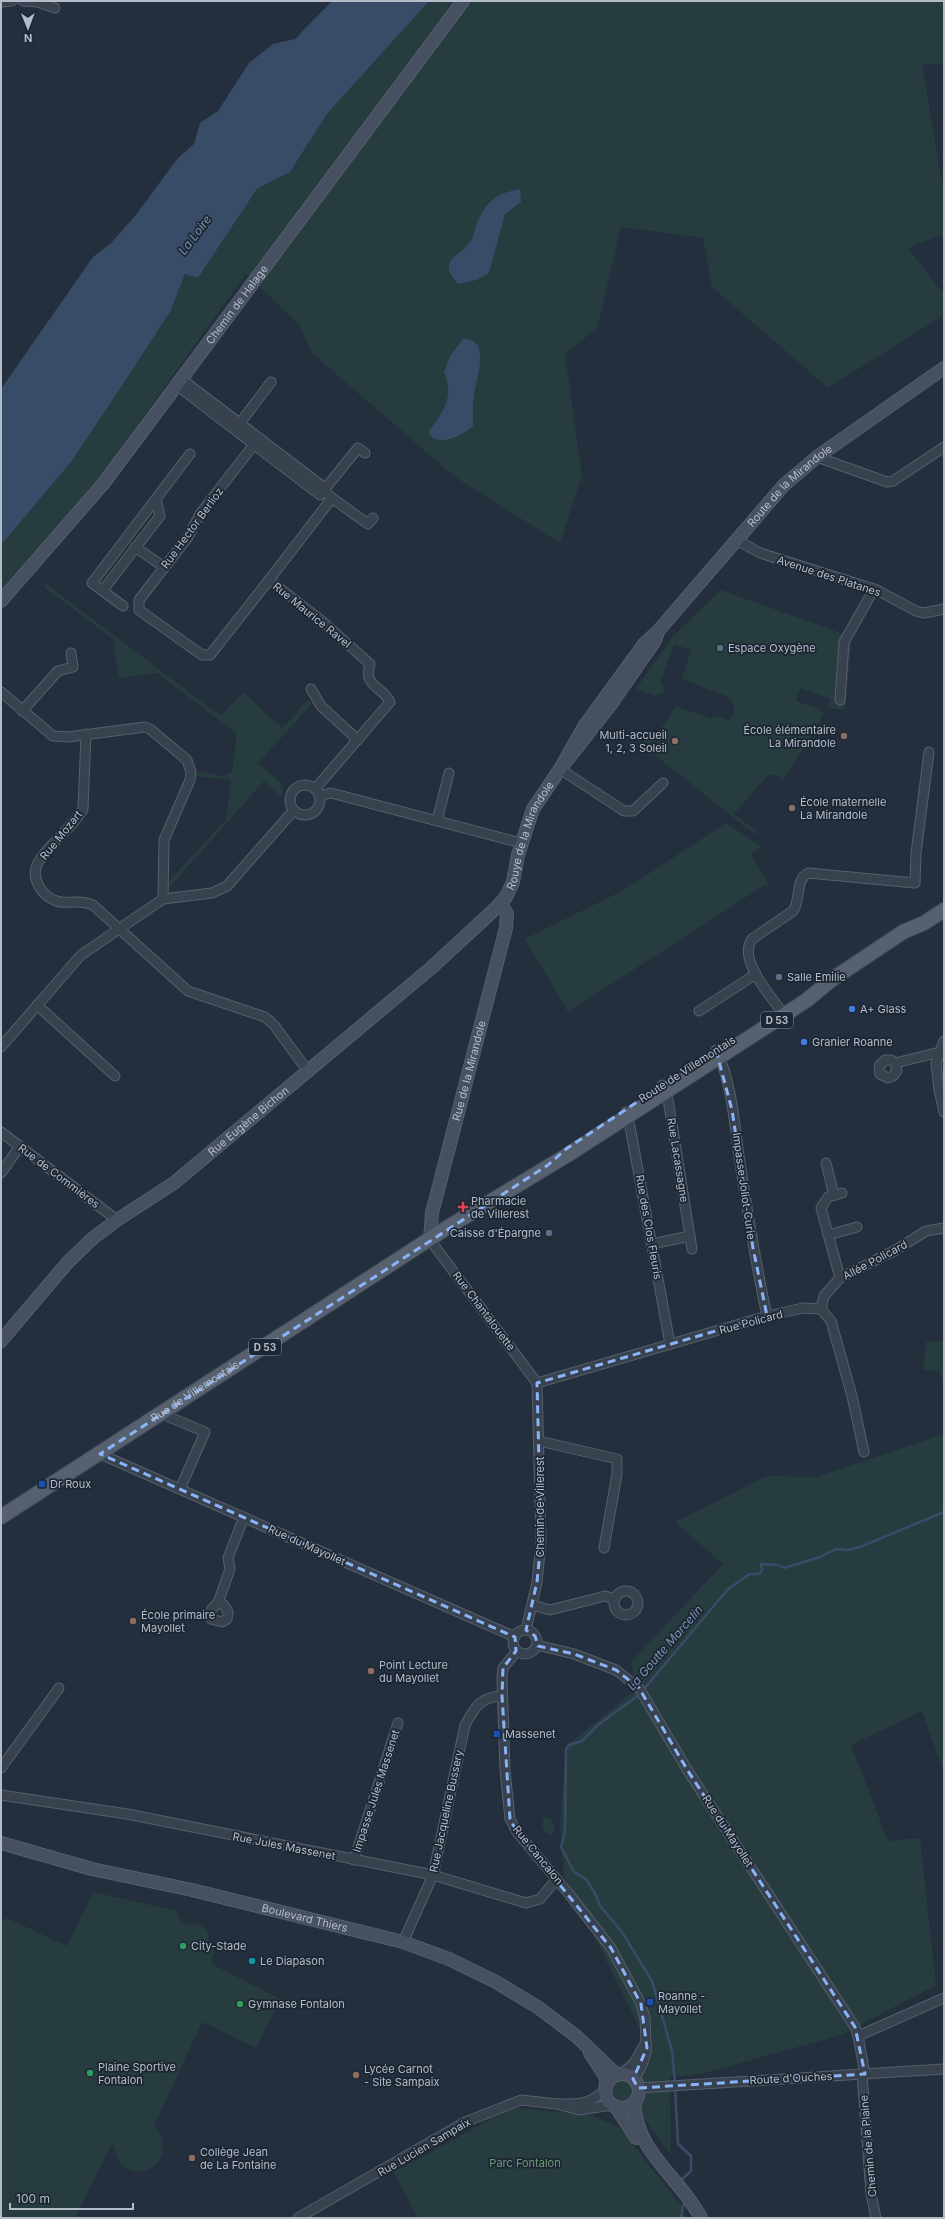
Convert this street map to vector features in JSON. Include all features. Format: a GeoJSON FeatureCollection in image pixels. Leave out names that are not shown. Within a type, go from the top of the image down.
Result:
{"type":"FeatureCollection","features":[{"type":"Feature","properties":{"kind":"main road","name":"Chemin de Halage"},"geometry":{"type":"LineString","coordinates":[[1,601],[83,508],[463,1]]}},
{"type":"Feature","properties":{"kind":"main road","name":"Route de la Mirandole"},"geometry":{"type":"LineString","coordinates":[[560,769],[619,686],[654,642],[658,630],[784,485],[817,457],[944,368]]}},
{"type":"Feature","properties":{"kind":"main road","name":"Rouye de la Mirandole"},"geometry":{"type":"LineString","coordinates":[[501,903],[513,882],[521,843],[533,809],[560,769]]}},
{"type":"Feature","properties":{"kind":"main road","name":"Route de Villemontais"},"geometry":{"type":"LineString","coordinates":[[430,1240],[548,1165],[782,1012],[808,990],[831,980],[903,932],[917,919],[944,901]]}},
{"type":"Feature","properties":{"kind":"main road","name":"Rue Eugène Bichon"},"geometry":{"type":"LineString","coordinates":[[1,1341],[68,1262],[93,1238],[174,1182],[431,968],[501,903]]}},
{"type":"Feature","properties":{"kind":"main road","name":"Rue de la Mirandole"},"geometry":{"type":"LineString","coordinates":[[430,1240],[432,1212],[506,928],[507,914],[501,903]]}},
{"type":"Feature","properties":{"kind":"main road","name":"Route de Villemontais"},"geometry":{"type":"LineString","coordinates":[[903,932],[924,923],[944,910]]}},
{"type":"Feature","properties":{"kind":"main road","name":"Rue de Villemontais"},"geometry":{"type":"LineString","coordinates":[[1,1517],[430,1240]]}},
{"type":"Feature","properties":{"kind":"main road","name":"Boulevard Thiers"},"geometry":{"type":"LineString","coordinates":[[1,1843],[92,1869],[192,1890],[403,1942],[449,1959],[496,1982],[539,2008],[619,2075]]}},
{"type":"Feature","properties":{"kind":"main road","name":"Boulevard Thiers"},"geometry":{"type":"LineString","coordinates":[[586,2046],[605,2076],[606,2087]]}},
{"type":"Feature","properties":{"kind":"main road"},"geometry":{"type":"LineString","coordinates":[[614,2106],[626,2108],[634,2103],[639,2093],[636,2083],[619,2075],[606,2087],[605,2095],[640,2142],[647,2148],[692,2204],[701,2218]]}},
{"type":"Feature","properties":{"kind":"main road"},"geometry":{"type":"LineString","coordinates":[[634,2103],[637,2126],[647,2148]]}},
{"type":"Feature","properties":{"kind":"street"},"geometry":{"type":"LineString","coordinates":[[1,2],[12,1]]}},
{"type":"Feature","properties":{"kind":"street"},"geometry":{"type":"LineString","coordinates":[[23,1],[38,2],[55,8]]}},
{"type":"Feature","properties":{"kind":"street"},"geometry":{"type":"LineString","coordinates":[[178,381],[323,492],[368,524],[373,518]]}},
{"type":"Feature","properties":{"kind":"street"},"geometry":{"type":"LineString","coordinates":[[237,426],[271,382]]}},
{"type":"Feature","properties":{"kind":"street","name":"Rue Hector Berlioz"},"geometry":{"type":"LineString","coordinates":[[256,441],[200,514],[188,537],[139,600],[139,610],[202,655],[210,654],[268,580]]}},
{"type":"Feature","properties":{"kind":"street"},"geometry":{"type":"LineString","coordinates":[[817,457],[887,482],[893,481],[944,447]]}},
{"type":"Feature","properties":{"kind":"street"},"geometry":{"type":"LineString","coordinates":[[323,492],[358,448],[365,453]]}},
{"type":"Feature","properties":{"kind":"street"},"geometry":{"type":"LineString","coordinates":[[123,606],[92,582],[190,454]]}},
{"type":"Feature","properties":{"kind":"street","name":"Rue Maurice Ravel"},"geometry":{"type":"LineString","coordinates":[[332,498],[268,580],[322,621],[370,664],[368,673],[370,682],[390,702],[358,740]]}},
{"type":"Feature","properties":{"kind":"street"},"geometry":{"type":"LineString","coordinates":[[103,590],[160,516],[156,499]]}},
{"type":"Feature","properties":{"kind":"street","name":"Avenue des Platanes"},"geometry":{"type":"LineString","coordinates":[[737,540],[760,553],[874,589],[916,611],[924,613],[944,610]]}},
{"type":"Feature","properties":{"kind":"street"},"geometry":{"type":"LineString","coordinates":[[135,547],[164,567]]}},
{"type":"Feature","properties":{"kind":"street"},"geometry":{"type":"LineString","coordinates":[[840,700],[844,642],[874,589]]}},
{"type":"Feature","properties":{"kind":"street"},"geometry":{"type":"LineString","coordinates":[[22,711],[58,671],[73,668],[71,653]]}},
{"type":"Feature","properties":{"kind":"street"},"geometry":{"type":"LineString","coordinates":[[311,689],[321,706],[358,740],[317,792],[318,805],[312,813],[303,814],[294,810],[290,801],[293,791],[296,788],[306,785],[317,792],[331,793],[521,843]]}},
{"type":"Feature","properties":{"kind":"street"},"geometry":{"type":"LineString","coordinates":[[1,692],[52,736],[86,734],[144,727],[150,729],[190,765],[191,772],[188,787],[164,840],[163,899]]}},
{"type":"Feature","properties":{"kind":"street","name":"Rue Mozart"},"geometry":{"type":"LineString","coordinates":[[86,734],[83,809],[78,818],[40,859],[35,869],[35,876],[41,890],[54,900],[64,902],[84,901],[93,905],[188,991],[265,1017],[274,1025],[307,1070]]}},
{"type":"Feature","properties":{"kind":"street"},"geometry":{"type":"LineString","coordinates":[[782,1012],[756,974],[747,957],[748,944],[752,939],[794,911],[797,906],[800,884],[806,874],[813,872],[915,883],[916,853],[929,752]]}},
{"type":"Feature","properties":{"kind":"street"},"geometry":{"type":"LineString","coordinates":[[560,769],[624,811],[633,811],[663,783]]}},
{"type":"Feature","properties":{"kind":"street"},"geometry":{"type":"LineString","coordinates":[[437,822],[449,773]]}},
{"type":"Feature","properties":{"kind":"street"},"geometry":{"type":"LineString","coordinates":[[1,1047],[81,954],[163,899],[203,895],[220,890],[227,886],[294,810]]}},
{"type":"Feature","properties":{"kind":"street"},"geometry":{"type":"LineString","coordinates":[[699,1012],[756,974]]}},
{"type":"Feature","properties":{"kind":"street"},"geometry":{"type":"LineString","coordinates":[[37,1005],[115,1076]]}},
{"type":"Feature","properties":{"kind":"street"},"geometry":{"type":"LineString","coordinates":[[944,1041],[940,1052],[939,1090],[944,1112]]}},
{"type":"Feature","properties":{"kind":"street"},"geometry":{"type":"LineString","coordinates":[[895,1063],[940,1052]]}},
{"type":"Feature","properties":{"kind":"street","name":"Impasse Joliot-Curie"},"geometry":{"type":"LineString","coordinates":[[718,1053],[732,1110],[753,1248],[767,1316]]}},
{"type":"Feature","properties":{"kind":"street","name":"Rue Lacassagne"},"geometry":{"type":"LineString","coordinates":[[664,1088],[668,1099],[692,1249]]}},
{"type":"Feature","properties":{"kind":"street","name":"Rue des Clos Fleuris"},"geometry":{"type":"LineString","coordinates":[[626,1113],[670,1344]]}},
{"type":"Feature","properties":{"kind":"street","name":"Rue de Commières"},"geometry":{"type":"LineString","coordinates":[[1,1132],[117,1220]]}},
{"type":"Feature","properties":{"kind":"street"},"geometry":{"type":"LineString","coordinates":[[1,1173],[20,1146]]}},
{"type":"Feature","properties":{"kind":"street"},"geometry":{"type":"LineString","coordinates":[[826,1163],[838,1194],[828,1197],[821,1208],[840,1278]]}},
{"type":"Feature","properties":{"kind":"street"},"geometry":{"type":"LineString","coordinates":[[828,1235],[857,1227]]}},
{"type":"Feature","properties":{"kind":"street","name":"Allée Policard"},"geometry":{"type":"LineString","coordinates":[[821,1309],[824,1296],[840,1278],[926,1231],[944,1228]]}},
{"type":"Feature","properties":{"kind":"street"},"geometry":{"type":"LineString","coordinates":[[652,1244],[690,1236]]}},
{"type":"Feature","properties":{"kind":"street","name":"Rue Chantalouette"},"geometry":{"type":"LineString","coordinates":[[430,1240],[537,1382]]}},
{"type":"Feature","properties":{"kind":"street","name":"Rue Policard"},"geometry":{"type":"LineString","coordinates":[[537,1382],[767,1316],[804,1308],[821,1309]]}},
{"type":"Feature","properties":{"kind":"street"},"geometry":{"type":"LineString","coordinates":[[821,1309],[831,1321],[852,1396],[864,1452]]}},
{"type":"Feature","properties":{"kind":"street","name":"Chemin de Villerest"},"geometry":{"type":"LineString","coordinates":[[526,1630],[532,1605],[541,1542],[537,1382]]}},
{"type":"Feature","properties":{"kind":"street"},"geometry":{"type":"LineString","coordinates":[[162,1414],[205,1432],[180,1489]]}},
{"type":"Feature","properties":{"kind":"street"},"geometry":{"type":"LineString","coordinates":[[539,1441],[617,1459],[617,1474],[604,1548]]}},
{"type":"Feature","properties":{"kind":"street","name":"Rue du Mayollet"},"geometry":{"type":"LineString","coordinates":[[100,1454],[515,1637]]}},
{"type":"Feature","properties":{"kind":"street"},"geometry":{"type":"LineString","coordinates":[[218,1603],[230,1569],[228,1558],[244,1517]]}},
{"type":"Feature","properties":{"kind":"street"},"geometry":{"type":"LineString","coordinates":[[532,1605],[550,1610],[605,1596],[615,1599]]}},
{"type":"Feature","properties":{"kind":"street"},"geometry":{"type":"LineString","coordinates":[[526,1630],[536,1636],[536,1646],[531,1652],[526,1654],[517,1651],[513,1642],[515,1637],[520,1632],[526,1630]]}},
{"type":"Feature","properties":{"kind":"street","name":"Rue du Mayollet"},"geometry":{"type":"LineString","coordinates":[[536,1646],[574,1654],[616,1670],[638,1687],[688,1771],[858,2036],[863,2074]]}},
{"type":"Feature","properties":{"kind":"street","name":"Rue Cancalon"},"geometry":{"type":"LineString","coordinates":[[517,1651],[503,1668],[502,1696],[505,1770],[510,1819],[517,1832],[590,1919],[611,1948],[641,2004],[645,2018],[647,2048],[637,2074],[636,2083]]}},
{"type":"Feature","properties":{"kind":"street"},"geometry":{"type":"LineString","coordinates":[[1,1768],[59,1688]]}},
{"type":"Feature","properties":{"kind":"street","name":"Rue Jacqueline Bussery"},"geometry":{"type":"LineString","coordinates":[[403,1942],[432,1875],[465,1725],[475,1706],[490,1697],[502,1696]]}},
{"type":"Feature","properties":{"kind":"street","name":"Impasse Jules Massenet"},"geometry":{"type":"LineString","coordinates":[[354,1860],[398,1723]]}},
{"type":"Feature","properties":{"kind":"street","name":"Rue Jules Massenet"},"geometry":{"type":"LineString","coordinates":[[1,1795],[127,1814],[432,1875],[526,1902],[540,1899],[556,1880]]}},
{"type":"Feature","properties":{"kind":"street"},"geometry":{"type":"LineString","coordinates":[[858,2036],[944,1998]]}},
{"type":"Feature","properties":{"kind":"street"},"geometry":{"type":"LineString","coordinates":[[619,2075],[638,2058],[646,2042]]}},
{"type":"Feature","properties":{"kind":"street","name":"Route d'Ouches"},"geometry":{"type":"LineString","coordinates":[[636,2083],[670,2085],[944,2069]]}},
{"type":"Feature","properties":{"kind":"street","name":"Chemin de la Plaine"},"geometry":{"type":"LineString","coordinates":[[863,2074],[870,2182],[876,2218]]}},
{"type":"Feature","properties":{"kind":"street","name":"Rue Lucien Sampaix"},"geometry":{"type":"LineString","coordinates":[[298,2218],[465,2122],[492,2110],[525,2100],[558,2104],[584,2104],[606,2087]]}},
{"type":"Feature","properties":{"kind":"street","name":"Rue Lucien Sampaix"},"geometry":{"type":"LineString","coordinates":[[558,2104],[579,2110],[614,2106]]}},
{"type":"Feature","properties":{"kind":"highlighted area"},"geometry":{"type":"Polygon","coordinates":[[[716,1050],[732,1110],[753,1248],[767,1316],[537,1383],[541,1542],[537,1582],[526,1630],[535,1636],[538,1646],[574,1654],[616,1670],[639,1688],[688,1771],[855,2027],[865,2074],[638,2088],[633,2079],[647,2048],[641,2004],[611,1948],[517,1832],[510,1819],[502,1696],[503,1668],[516,1651],[515,1637],[100,1454],[548,1165],[566,1149],[716,1050]]]}},
{"type":"Feature","properties":{"kind":"green space"},"geometry":{"type":"Polygon","coordinates":[[[429,1],[944,1],[944,64],[922,65],[944,195],[944,234],[908,248],[944,295],[944,315],[828,388],[712,287],[703,238],[621,227],[597,328],[565,354],[582,476],[560,543],[455,477],[312,353],[299,324],[246,274],[99,478],[1,590],[1,545],[71,462],[170,312],[185,273],[198,278],[257,189],[290,172],[327,114],[429,1]]]}},
{"type":"Feature","properties":{"kind":"green space"},"geometry":{"type":"Polygon","coordinates":[[[46,584],[221,716],[243,692],[282,728],[308,700],[312,704],[258,763],[283,785],[281,797],[264,781],[168,889],[168,882],[226,820],[231,780],[196,776],[196,771],[223,776],[232,772],[237,734],[157,673],[119,678],[113,639],[44,587],[46,584]]]}},
{"type":"Feature","properties":{"kind":"green space"},"geometry":{"type":"Polygon","coordinates":[[[721,590],[852,637],[845,710],[828,708],[831,699],[800,688],[796,701],[818,709],[824,714],[783,780],[777,775],[768,775],[734,814],[760,834],[752,832],[642,745],[649,735],[656,736],[676,706],[711,719],[715,716],[728,720],[734,714],[734,705],[729,697],[682,679],[691,650],[674,644],[660,684],[665,686],[663,692],[655,696],[636,689],[671,639],[721,590]]]}},
{"type":"Feature","properties":{"kind":"green space"},"geometry":{"type":"Polygon","coordinates":[[[726,823],[762,847],[751,854],[768,883],[568,1012],[525,939],[624,890],[726,823]]]}},
{"type":"Feature","properties":{"kind":"green space"},"geometry":{"type":"Polygon","coordinates":[[[944,1341],[944,1384],[939,1372],[923,1369],[926,1342],[944,1341]]]}},
{"type":"Feature","properties":{"kind":"green space"},"geometry":{"type":"Polygon","coordinates":[[[944,1434],[944,1773],[922,1711],[851,1745],[888,1841],[920,1838],[936,1985],[841,2035],[701,2074],[670,2077],[671,2155],[630,2099],[618,2102],[611,2094],[612,2086],[616,2081],[609,2071],[632,2057],[644,2037],[564,1875],[560,1824],[566,1746],[636,1690],[631,1662],[723,1564],[675,1522],[766,1476],[816,1477],[944,1434]]]}},
{"type":"Feature","properties":{"kind":"green space"},"geometry":{"type":"Polygon","coordinates":[[[545,1817],[551,1819],[554,1825],[554,1832],[550,1835],[547,1834],[543,1828],[543,1821],[545,1817]]]}},
{"type":"Feature","properties":{"kind":"green space","name":"Plaine Sportive Fontalon"},"geometry":{"type":"Polygon","coordinates":[[[93,1892],[177,1911],[181,1922],[203,1926],[206,1929],[208,1933],[207,1946],[214,1947],[212,1964],[280,1999],[256,2048],[202,2022],[154,2126],[161,2137],[163,2147],[161,2156],[156,2164],[149,2169],[141,2171],[131,2170],[122,2165],[117,2157],[112,2143],[75,2218],[1,2218],[1,1924],[5,1917],[67,1946],[93,1892]]]}},
{"type":"Feature","properties":{"kind":"green space","name":"Parc Fontalon"},"geometry":{"type":"Polygon","coordinates":[[[518,2108],[590,2115],[619,2127],[681,2205],[687,2218],[418,2218],[394,2172],[495,2117],[518,2108]]]}},
{"type":"Feature","properties":{"kind":"water","name":"La Loire"},"geometry":{"type":"Polygon","coordinates":[[[332,1],[429,1],[327,114],[290,172],[257,189],[198,278],[185,274],[170,312],[71,462],[1,545],[1,389],[93,257],[110,244],[135,216],[178,158],[194,144],[200,123],[218,111],[249,63],[273,44],[295,39],[332,1]]]}},
{"type":"Feature","properties":{"kind":"water"},"geometry":{"type":"Polygon","coordinates":[[[520,189],[521,202],[505,214],[489,273],[476,280],[458,284],[452,276],[449,269],[449,264],[471,241],[477,223],[484,209],[498,196],[520,189]]]}},
{"type":"Feature","properties":{"kind":"water"},"geometry":{"type":"Polygon","coordinates":[[[463,339],[472,341],[477,345],[480,352],[479,370],[473,403],[473,426],[469,430],[450,439],[437,440],[428,432],[443,411],[446,404],[448,390],[444,372],[450,356],[463,339]]]}},
{"type":"Feature","properties":{"kind":"waterway","name":"La Goutte Marcelin"},"geometry":{"type":"LineString","coordinates":[[675,2083],[672,2051],[652,1981],[622,1932],[600,1906],[596,1895],[586,1879],[574,1872],[561,1847],[565,1831],[566,1749],[569,1745],[582,1741],[599,1724],[639,1695],[728,1589],[750,1574],[759,1574],[762,1570],[761,1564],[778,1565],[784,1568],[820,1557],[836,1549],[848,1550],[860,1547],[944,1512]]}},
{"type":"Feature","properties":{"kind":"waterway","name":"La Goutte Marcelin"},"geometry":{"type":"LineString","coordinates":[[675,2088],[678,2144],[691,2156],[691,2171],[679,2182]]}},
{"type":"Feature","properties":{"kind":"waterway","name":"La Goutte Marcelin"},"geometry":{"type":"LineString","coordinates":[[681,2218],[683,2206],[686,2203]]}},
{"type":"Feature","properties":{"kind":"place","name":"Espace Oxygène"},"geometry":{"type":"Point","coordinates":[720,648]}},
{"type":"Feature","properties":{"kind":"place","name":"École élémentaire La Mirandole"},"geometry":{"type":"Point","coordinates":[844,736]}},
{"type":"Feature","properties":{"kind":"place","name":"Multi-accueil 1, 2, 3 Soleil"},"geometry":{"type":"Point","coordinates":[675,741]}},
{"type":"Feature","properties":{"kind":"place","name":"École maternelle La Mirandole"},"geometry":{"type":"Point","coordinates":[792,808]}},
{"type":"Feature","properties":{"kind":"place","name":"Salle Emilie"},"geometry":{"type":"Point","coordinates":[779,977]}},
{"type":"Feature","properties":{"kind":"place","name":"A+ Glass"},"geometry":{"type":"Point","coordinates":[852,1009]}},
{"type":"Feature","properties":{"kind":"place","name":"Granier Roanne"},"geometry":{"type":"Point","coordinates":[804,1042]}},
{"type":"Feature","properties":{"kind":"place","name":"Pharmacie de Villerest"},"geometry":{"type":"Point","coordinates":[463,1207]}},
{"type":"Feature","properties":{"kind":"place","name":"Caisse d'Épargne"},"geometry":{"type":"Point","coordinates":[549,1233]}},
{"type":"Feature","properties":{"kind":"place","name":"Dr Roux"},"geometry":{"type":"Point","coordinates":[42,1484]}},
{"type":"Feature","properties":{"kind":"place","name":"École primaire Mayollet"},"geometry":{"type":"Point","coordinates":[133,1621]}},
{"type":"Feature","properties":{"kind":"place","name":"Point Lecture du Mayollet"},"geometry":{"type":"Point","coordinates":[371,1671]}},
{"type":"Feature","properties":{"kind":"place","name":"Massenet"},"geometry":{"type":"Point","coordinates":[497,1734]}},
{"type":"Feature","properties":{"kind":"place","name":"City-Stade"},"geometry":{"type":"Point","coordinates":[183,1946]}},
{"type":"Feature","properties":{"kind":"place","name":"Le Diapason"},"geometry":{"type":"Point","coordinates":[252,1961]}},
{"type":"Feature","properties":{"kind":"place","name":"Roanne - Mayollet"},"geometry":{"type":"Point","coordinates":[650,2002]}},
{"type":"Feature","properties":{"kind":"place","name":"Gymnase Fontalon"},"geometry":{"type":"Point","coordinates":[240,2004]}},
{"type":"Feature","properties":{"kind":"place","name":"Plaine Sportive Fontalon"},"geometry":{"type":"Point","coordinates":[90,2073]}},
{"type":"Feature","properties":{"kind":"place","name":"Lycée Carnot - Site Sampaix"},"geometry":{"type":"Point","coordinates":[356,2075]}},
{"type":"Feature","properties":{"kind":"place","name":"Collège Jean de La Fontaine"},"geometry":{"type":"Point","coordinates":[192,2158]}}]}
